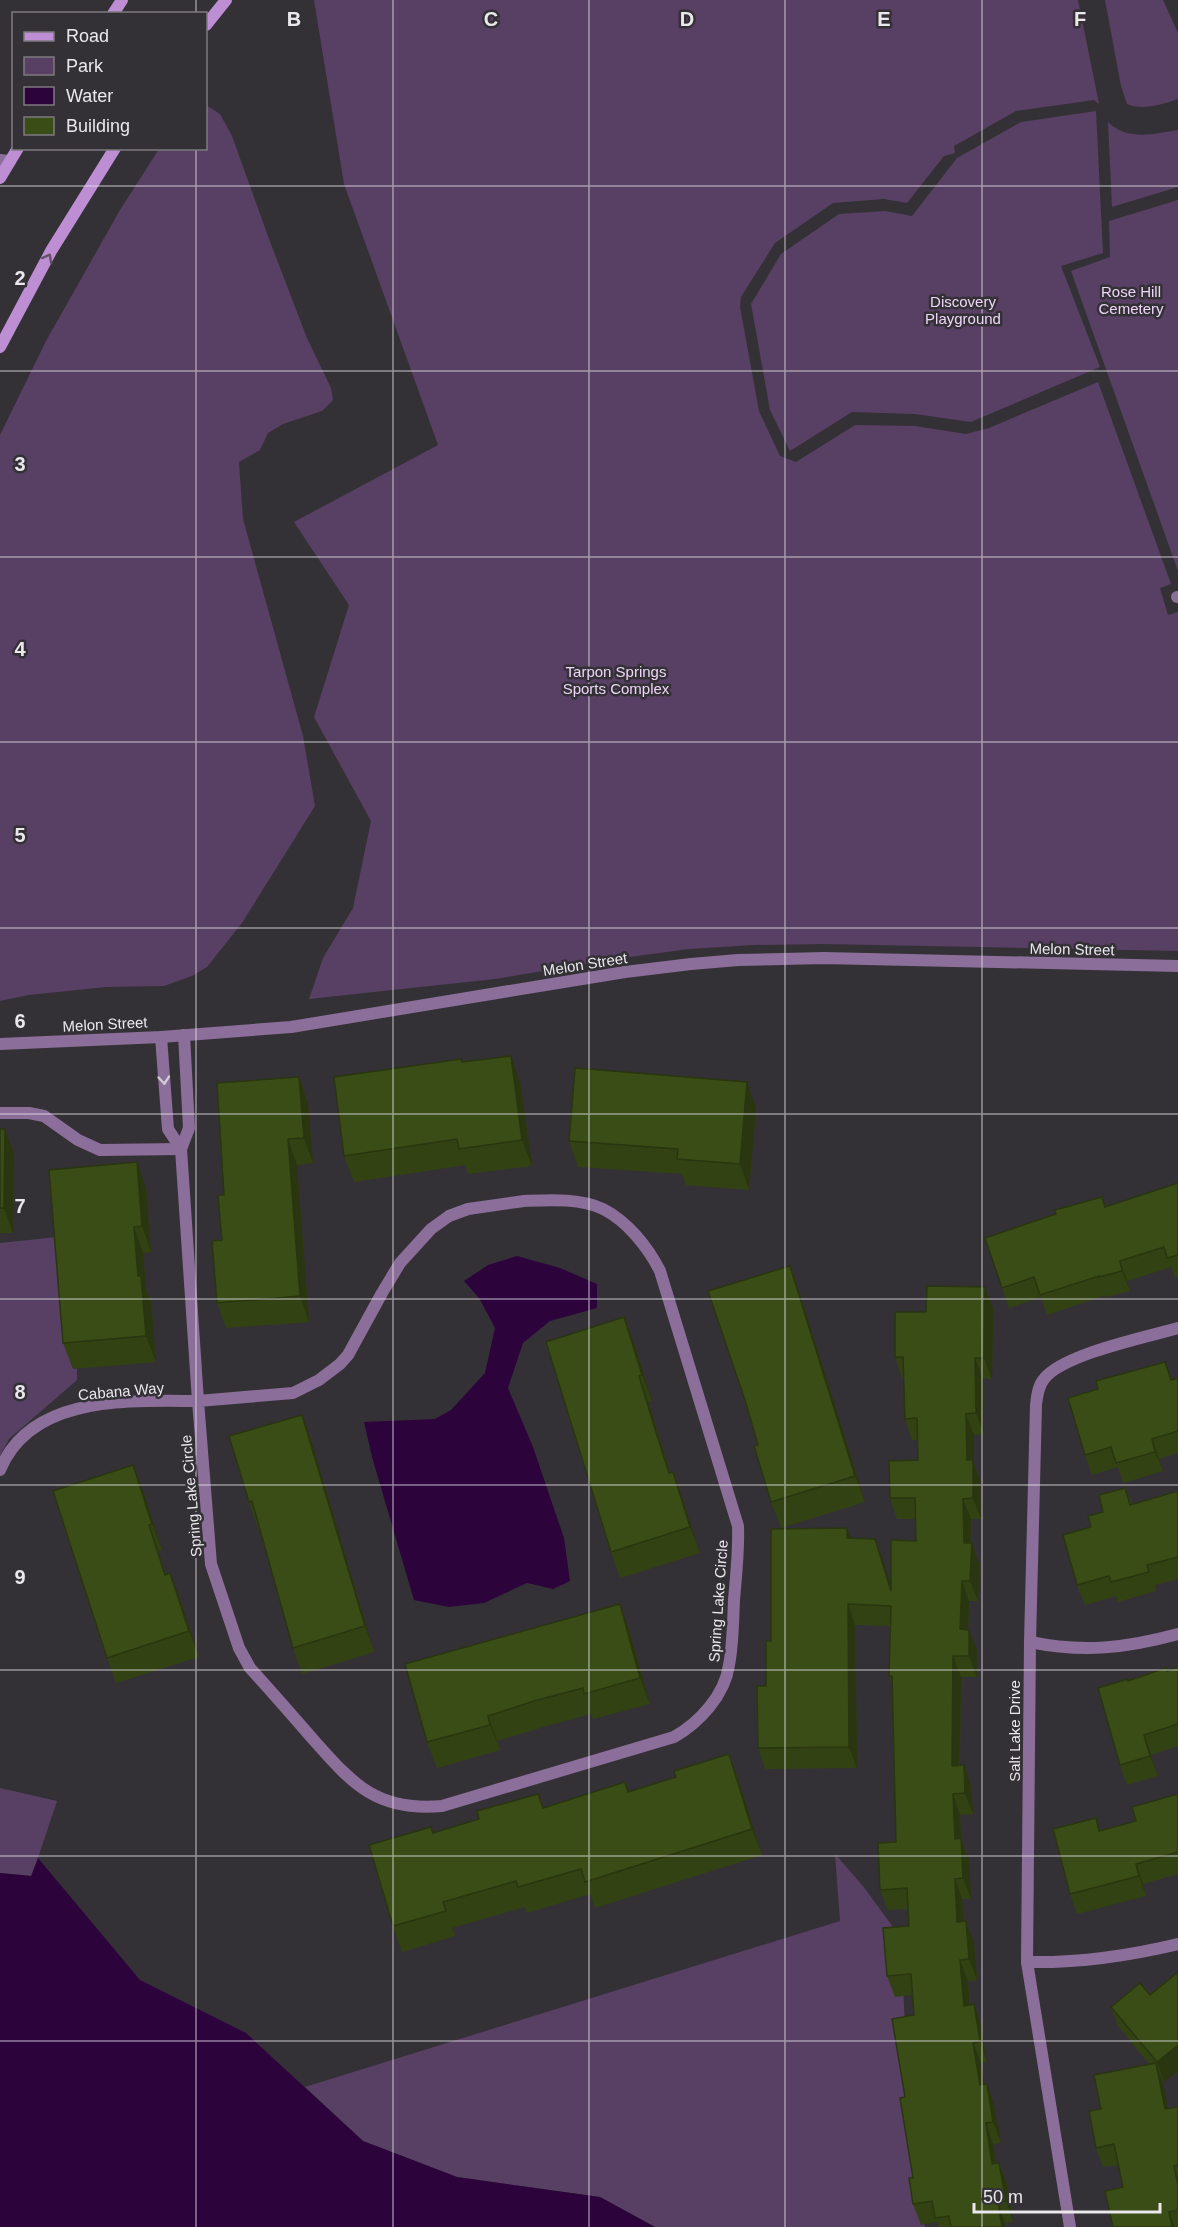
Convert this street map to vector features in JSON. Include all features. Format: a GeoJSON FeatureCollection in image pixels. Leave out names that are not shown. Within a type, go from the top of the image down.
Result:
{"type":"FeatureCollection","features":[{"type":"Feature","properties":{"kind":"main road"},"geometry":{"type":"LineString","coordinates":[[207,24],[226,0]]}},
{"type":"Feature","properties":{"kind":"main road"},"geometry":{"type":"LineString","coordinates":[[0,347],[51,251],[114,150]]}},
{"type":"Feature","properties":{"kind":"main road"},"geometry":{"type":"LineString","coordinates":[[0,178],[5,160]]}},
{"type":"Feature","properties":{"kind":"street","name":"Melon Street"},"geometry":{"type":"LineString","coordinates":[[0,1044],[160,1037],[303,1026],[625,972],[738,960],[813,958],[1178,966]]}},
{"type":"Feature","properties":{"kind":"street","name":"Spring Lake Circle"},"geometry":{"type":"LineString","coordinates":[[184,1035],[189,1128],[181,1149],[198,1401],[210,1556],[239,1648],[250,1668],[349,1779],[370,1793],[395,1803],[419,1807],[442,1806],[674,1737],[687,1730],[713,1702],[729,1667],[738,1526],[660,1270],[655,1259],[636,1236],[603,1209],[568,1202],[524,1201],[483,1206],[448,1216],[423,1236],[400,1263],[348,1356],[324,1377],[307,1388],[293,1393],[198,1401]]}},
{"type":"Feature","properties":{"kind":"street","name":"Spring Lake Circle"},"geometry":{"type":"LineString","coordinates":[[160,1037],[168,1129],[181,1149]]}},
{"type":"Feature","properties":{"kind":"street"},"geometry":{"type":"LineString","coordinates":[[0,1113],[29,1113],[44,1116],[78,1140],[100,1150],[181,1149]]}},
{"type":"Feature","properties":{"kind":"street","name":"Salt Lake Drive"},"geometry":{"type":"LineString","coordinates":[[1070,2227],[1027,1962],[1030,1642],[1035,1425],[1038,1389],[1044,1378],[1072,1360],[1178,1328]]}},
{"type":"Feature","properties":{"kind":"street","name":"Cabana Way"},"geometry":{"type":"LineString","coordinates":[[0,1470],[13,1448],[28,1432],[65,1412],[127,1402],[198,1401]]}},
{"type":"Feature","properties":{"kind":"street"},"geometry":{"type":"LineString","coordinates":[[1030,1642],[1055,1647],[1112,1648],[1133,1646],[1178,1634]]}},
{"type":"Feature","properties":{"kind":"street"},"geometry":{"type":"LineString","coordinates":[[1027,1962],[1064,1963],[1105,1959],[1178,1944]]}},
{"type":"Feature","properties":{"kind":"green space","name":"Tarpon Springs Sports Complex"},"geometry":{"type":"Polygon","coordinates":[[[314,0],[1078,0],[1099,104],[1094,100],[1016,111],[954,146],[955,153],[944,156],[907,203],[884,199],[833,203],[775,243],[741,297],[740,307],[759,411],[780,456],[796,462],[855,425],[915,426],[966,434],[989,428],[1098,382],[1171,584],[1160,588],[1168,615],[1178,612],[1178,951],[823,944],[754,945],[689,949],[495,979],[309,999],[323,958],[353,908],[371,821],[314,717],[349,605],[294,522],[438,445],[344,184],[314,0]]]}},
{"type":"Feature","properties":{"kind":"green space"},"geometry":{"type":"Polygon","coordinates":[[[1105,0],[1163,0],[1178,33],[1178,99],[1146,107],[1127,104],[1121,86],[1105,0]]]}},
{"type":"Feature","properties":{"kind":"green space"},"geometry":{"type":"Polygon","coordinates":[[[207,106],[220,114],[232,136],[307,338],[331,388],[333,400],[322,411],[283,424],[268,433],[260,450],[239,462],[243,519],[303,736],[315,806],[242,923],[207,967],[192,976],[164,986],[106,987],[29,995],[0,1001],[0,435],[46,341],[120,210],[158,150],[207,150],[207,106]]]}},
{"type":"Feature","properties":{"kind":"green space","name":"Discovery Playground"},"geometry":{"type":"Polygon","coordinates":[[[1096,111],[1103,253],[1061,266],[1100,367],[971,422],[915,414],[852,412],[790,451],[770,410],[751,304],[781,254],[839,214],[885,211],[912,216],[957,158],[1021,122],[1096,111]]]}},
{"type":"Feature","properties":{"kind":"green space"},"geometry":{"type":"Polygon","coordinates":[[[1108,122],[1115,128],[1132,134],[1178,130],[1178,187],[1112,207],[1108,122]]]}},
{"type":"Feature","properties":{"kind":"green space","name":"Rose Hill Cemetery"},"geometry":{"type":"Polygon","coordinates":[[[1178,200],[1178,571],[1071,271],[1110,257],[1109,221],[1178,200]]]}},
{"type":"Feature","properties":{"kind":"green space"},"geometry":{"type":"Polygon","coordinates":[[[67,1236],[76,1290],[77,1380],[9,1439],[0,1456],[0,1243],[67,1236]]]}},
{"type":"Feature","properties":{"kind":"green space"},"geometry":{"type":"Polygon","coordinates":[[[0,1788],[57,1801],[32,1876],[0,1873],[0,1788]]]}},
{"type":"Feature","properties":{"kind":"green space"},"geometry":{"type":"Polygon","coordinates":[[[835,1854],[863,1886],[901,1938],[908,2094],[919,2205],[925,2227],[655,2227],[600,2197],[457,2177],[363,2141],[305,2087],[840,1921],[835,1854]]]}},
{"type":"Feature","properties":{"kind":"water"},"geometry":{"type":"Polygon","coordinates":[[[517,1256],[560,1268],[597,1284],[597,1308],[550,1321],[523,1343],[508,1388],[533,1447],[564,1538],[570,1581],[553,1589],[527,1583],[484,1603],[449,1607],[414,1600],[364,1422],[435,1419],[451,1410],[485,1373],[495,1328],[479,1298],[464,1281],[488,1265],[517,1256]]]}},
{"type":"Feature","properties":{"kind":"water"},"geometry":{"type":"Polygon","coordinates":[[[38,1858],[140,1980],[246,2033],[363,2141],[457,2177],[600,2197],[655,2227],[0,2227],[0,1873],[31,1876],[38,1858]]]}},
{"type":"Feature","properties":{"kind":"building"},"geometry":{"type":"Polygon","coordinates":[[[511,1056],[522,1140],[459,1149],[457,1139],[344,1156],[334,1077],[461,1059],[462,1062],[511,1056]]]}},
{"type":"Feature","properties":{"kind":"building"},"geometry":{"type":"Polygon","coordinates":[[[575,1068],[747,1082],[740,1164],[677,1159],[678,1149],[569,1141],[575,1068]]]}},
{"type":"Feature","properties":{"kind":"building"},"geometry":{"type":"Polygon","coordinates":[[[299,1077],[304,1138],[288,1139],[300,1296],[217,1303],[212,1241],[222,1240],[218,1195],[224,1195],[217,1083],[299,1077]]]}},
{"type":"Feature","properties":{"kind":"building"},"geometry":{"type":"Polygon","coordinates":[[[0,1129],[5,1129],[4,1208],[0,1208],[0,1129]]]}},
{"type":"Feature","properties":{"kind":"building"},"geometry":{"type":"Polygon","coordinates":[[[137,1162],[142,1226],[134,1227],[146,1336],[63,1343],[49,1170],[137,1162]]]}},
{"type":"Feature","properties":{"kind":"building"},"geometry":{"type":"Polygon","coordinates":[[[1178,1183],[1178,1255],[1167,1258],[1164,1247],[1120,1261],[1122,1271],[1040,1295],[1034,1277],[1002,1288],[985,1238],[1056,1214],[1055,1210],[1102,1197],[1105,1207],[1178,1183]]]}},
{"type":"Feature","properties":{"kind":"building"},"geometry":{"type":"Polygon","coordinates":[[[790,1266],[855,1476],[771,1502],[754,1446],[758,1445],[745,1400],[708,1291],[790,1266]]]}},
{"type":"Feature","properties":{"kind":"building"},"geometry":{"type":"Polygon","coordinates":[[[927,1286],[985,1287],[984,1358],[975,1358],[976,1413],[966,1414],[967,1460],[973,1460],[973,1498],[963,1499],[964,1543],[972,1543],[970,1581],[962,1581],[960,1629],[969,1630],[969,1656],[953,1656],[952,1766],[964,1765],[965,1793],[953,1794],[955,1839],[961,1838],[963,1878],[955,1879],[957,1922],[966,1921],[969,1959],[960,1960],[964,2006],[974,2004],[980,2041],[973,2043],[980,2085],[987,2084],[993,2122],[986,2123],[992,2164],[999,2163],[1006,2201],[998,2202],[1002,2227],[951,2227],[949,2216],[935,2218],[932,2201],[913,2204],[909,2178],[913,2178],[900,2098],[905,2097],[892,2019],[914,2015],[911,1974],[887,1976],[883,1928],[909,1926],[907,1888],[880,1890],[878,1843],[896,1842],[892,1676],[889,1676],[891,1606],[848,1604],[849,1747],[758,1748],[757,1686],[766,1686],[766,1641],[771,1641],[771,1529],[847,1528],[847,1538],[875,1539],[891,1591],[891,1540],[916,1541],[915,1498],[890,1498],[889,1461],[918,1460],[917,1418],[905,1419],[903,1357],[895,1357],[895,1312],[926,1312],[927,1286]]]}},
{"type":"Feature","properties":{"kind":"building"},"geometry":{"type":"Polygon","coordinates":[[[624,1317],[642,1375],[639,1376],[655,1429],[669,1473],[673,1472],[690,1527],[611,1552],[546,1342],[624,1317]]]}},
{"type":"Feature","properties":{"kind":"building"},"geometry":{"type":"Polygon","coordinates":[[[1165,1362],[1171,1380],[1178,1378],[1178,1431],[1152,1439],[1155,1452],[1116,1463],[1111,1447],[1085,1455],[1068,1398],[1098,1389],[1096,1381],[1165,1362]]]}},
{"type":"Feature","properties":{"kind":"building"},"geometry":{"type":"Polygon","coordinates":[[[302,1415],[365,1626],[293,1648],[252,1501],[249,1502],[229,1436],[302,1415]]]}},
{"type":"Feature","properties":{"kind":"building"},"geometry":{"type":"Polygon","coordinates":[[[133,1465],[165,1575],[170,1573],[189,1631],[107,1658],[53,1491],[133,1465]]]}},
{"type":"Feature","properties":{"kind":"building"},"geometry":{"type":"Polygon","coordinates":[[[1125,1488],[1130,1505],[1178,1491],[1178,1557],[1147,1565],[1149,1572],[1111,1582],[1109,1576],[1077,1585],[1063,1535],[1091,1527],[1088,1516],[1103,1512],[1099,1495],[1125,1488]]]}},
{"type":"Feature","properties":{"kind":"building"},"geometry":{"type":"Polygon","coordinates":[[[620,1604],[640,1678],[584,1694],[583,1688],[534,1701],[488,1716],[490,1725],[427,1742],[405,1664],[620,1604]]]}},
{"type":"Feature","properties":{"kind":"building"},"geometry":{"type":"Polygon","coordinates":[[[1178,1667],[1178,1724],[1144,1735],[1150,1756],[1120,1765],[1098,1688],[1166,1668],[1167,1671],[1178,1667]]]}},
{"type":"Feature","properties":{"kind":"building"},"geometry":{"type":"Polygon","coordinates":[[[729,1754],[752,1829],[585,1882],[581,1869],[518,1887],[516,1881],[443,1902],[446,1911],[393,1926],[369,1845],[431,1827],[433,1833],[479,1819],[477,1811],[538,1794],[543,1808],[625,1782],[628,1792],[676,1777],[674,1771],[729,1754]]]}},
{"type":"Feature","properties":{"kind":"building"},"geometry":{"type":"Polygon","coordinates":[[[1178,1794],[1178,1852],[1136,1864],[1139,1876],[1070,1894],[1053,1829],[1096,1818],[1099,1831],[1136,1821],[1132,1807],[1178,1794]]]}},
{"type":"Feature","properties":{"kind":"building"},"geometry":{"type":"Polygon","coordinates":[[[1178,1972],[1178,2045],[1157,2062],[1111,2007],[1140,1983],[1150,1995],[1178,1972]]]}},
{"type":"Feature","properties":{"kind":"building"},"geometry":{"type":"Polygon","coordinates":[[[1156,2063],[1165,2109],[1178,2107],[1178,2165],[1174,2166],[1178,2185],[1178,2210],[1169,2212],[1172,2227],[1113,2227],[1105,2191],[1123,2187],[1114,2144],[1096,2148],[1089,2111],[1101,2109],[1094,2075],[1156,2063]]]}}]}
